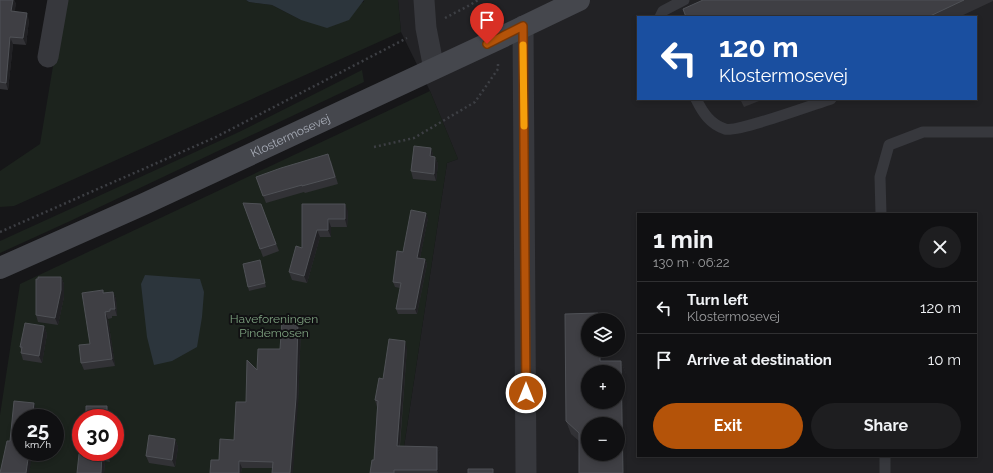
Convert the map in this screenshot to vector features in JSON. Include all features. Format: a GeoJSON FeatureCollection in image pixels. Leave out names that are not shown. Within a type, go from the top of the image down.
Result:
{"type":"FeatureCollection","features":[{"type":"Feature","properties":{"kind":"main road","name":"Klostermosevej"},"geometry":{"type":"LineString","coordinates":[[0,268],[144,204],[579,0]]}},
{"type":"Feature","properties":{"kind":"street"},"geometry":{"type":"LineString","coordinates":[[48,57],[58,0]]}},
{"type":"Feature","properties":{"kind":"street"},"geometry":{"type":"LineString","coordinates":[[424,0],[426,28],[434,69]]}},
{"type":"Feature","properties":{"kind":"street"},"geometry":{"type":"LineString","coordinates":[[523,26],[526,473]]}},
{"type":"Feature","properties":{"kind":"lane"},"geometry":{"type":"LineString","coordinates":[[660,16],[663,11],[684,0]]}},
{"type":"Feature","properties":{"kind":"lane"},"geometry":{"type":"LineString","coordinates":[[697,100],[704,114],[712,123],[727,130],[752,125],[828,100]]}},
{"type":"Feature","properties":{"kind":"lane"},"geometry":{"type":"LineString","coordinates":[[881,213],[880,177],[889,145],[923,132],[993,132]]}},
{"type":"Feature","properties":{"kind":"lane"},"geometry":{"type":"LineString","coordinates":[[885,457],[886,473]]}},
{"type":"Feature","properties":{"kind":"path"},"geometry":{"type":"LineString","coordinates":[[0,232],[216,137],[412,36]]}},
{"type":"Feature","properties":{"kind":"path"},"geometry":{"type":"LineString","coordinates":[[374,147],[414,138],[475,102],[498,69],[500,38]]}},
{"type":"Feature","properties":{"kind":"shaded area"},"geometry":{"type":"Polygon","coordinates":[[[246,0],[364,0],[349,20],[327,28],[301,20],[272,5],[249,2],[246,0]]]}},
{"type":"Feature","properties":{"kind":"shaded area"},"geometry":{"type":"Polygon","coordinates":[[[398,0],[993,0],[993,473],[400,473],[447,163],[458,159],[430,91],[401,32],[398,0]]]}},
{"type":"Feature","properties":{"kind":"shaded area"},"geometry":{"type":"Polygon","coordinates":[[[145,275],[200,279],[204,292],[197,347],[172,361],[154,365],[147,337],[141,284],[145,275]]]}},
{"type":"Feature","properties":{"kind":"green space"},"geometry":{"type":"Polygon","coordinates":[[[64,0],[246,0],[249,2],[272,5],[301,20],[364,2],[364,0],[398,0],[401,32],[14,206],[0,207],[0,171],[40,144],[64,0]]]}},
{"type":"Feature","properties":{"kind":"green space"},"geometry":{"type":"Polygon","coordinates":[[[362,70],[364,82],[0,253],[0,241],[239,132],[362,70]]]}},
{"type":"Feature","properties":{"kind":"green space","name":"Haveforeningen Pindemosen"},"geometry":{"type":"Polygon","coordinates":[[[430,91],[458,159],[447,163],[400,473],[0,473],[0,415],[20,284],[430,91]]]}},
{"type":"Feature","properties":{"kind":"building"},"geometry":{"type":"Polygon","coordinates":[[[0,0],[13,0],[11,11],[27,13],[23,38],[10,37],[6,83],[0,82],[0,0]]]}},
{"type":"Feature","properties":{"kind":"building"},"geometry":{"type":"Polygon","coordinates":[[[703,0],[964,0],[930,16],[686,16],[683,9],[703,0]]]}},
{"type":"Feature","properties":{"kind":"building"},"geometry":{"type":"Polygon","coordinates":[[[414,146],[431,148],[430,156],[435,157],[434,174],[411,171],[414,146]]]}},
{"type":"Feature","properties":{"kind":"building"},"geometry":{"type":"Polygon","coordinates":[[[328,154],[335,177],[263,196],[256,177],[328,154]]]}},
{"type":"Feature","properties":{"kind":"building"},"geometry":{"type":"Polygon","coordinates":[[[243,203],[261,204],[276,244],[260,249],[243,203]]]}},
{"type":"Feature","properties":{"kind":"building"},"geometry":{"type":"Polygon","coordinates":[[[302,204],[345,204],[345,219],[328,219],[328,230],[317,230],[304,276],[289,272],[296,246],[302,248],[302,204]]]}},
{"type":"Feature","properties":{"kind":"building"},"geometry":{"type":"Polygon","coordinates":[[[411,210],[426,213],[417,258],[425,259],[415,309],[396,309],[401,283],[393,282],[397,251],[403,252],[411,210]]]}},
{"type":"Feature","properties":{"kind":"building"},"geometry":{"type":"Polygon","coordinates":[[[260,260],[265,283],[248,287],[243,264],[260,260]]]}},
{"type":"Feature","properties":{"kind":"building"},"geometry":{"type":"Polygon","coordinates":[[[38,277],[61,277],[61,290],[55,318],[36,315],[36,279],[38,279],[38,277]]]}},
{"type":"Feature","properties":{"kind":"building"},"geometry":{"type":"Polygon","coordinates":[[[103,290],[103,293],[113,292],[115,309],[110,309],[110,311],[105,312],[112,359],[81,363],[79,345],[90,344],[82,293],[103,290]]]}},
{"type":"Feature","properties":{"kind":"building"},"geometry":{"type":"Polygon","coordinates":[[[565,314],[581,314],[581,357],[600,357],[600,361],[621,361],[621,365],[581,365],[581,409],[622,409],[622,417],[581,417],[581,461],[623,461],[623,473],[579,473],[579,433],[566,421],[565,314]]]}},
{"type":"Feature","properties":{"kind":"building"},"geometry":{"type":"Polygon","coordinates":[[[282,321],[298,321],[296,398],[290,473],[272,473],[273,462],[239,461],[239,473],[210,473],[211,460],[219,460],[220,439],[234,440],[236,402],[246,402],[247,360],[257,370],[258,349],[280,349],[282,321]]]}},
{"type":"Feature","properties":{"kind":"building"},"geometry":{"type":"Polygon","coordinates":[[[25,323],[44,326],[39,356],[21,353],[22,347],[20,347],[25,323]]]}},
{"type":"Feature","properties":{"kind":"building"},"geometry":{"type":"Polygon","coordinates":[[[389,339],[405,341],[397,446],[437,447],[437,470],[394,470],[394,473],[370,473],[372,460],[374,460],[378,401],[375,400],[379,378],[383,379],[389,339]]]}},
{"type":"Feature","properties":{"kind":"building"},"geometry":{"type":"Polygon","coordinates":[[[14,401],[34,403],[33,409],[13,409],[14,401]]]}},
{"type":"Feature","properties":{"kind":"building"},"geometry":{"type":"Polygon","coordinates":[[[86,406],[107,406],[107,409],[86,409],[86,406]]]}},
{"type":"Feature","properties":{"kind":"building"},"geometry":{"type":"Polygon","coordinates":[[[12,421],[12,461],[28,461],[26,473],[0,473],[7,441],[10,441],[12,421]]]}},
{"type":"Feature","properties":{"kind":"building"},"geometry":{"type":"Polygon","coordinates":[[[149,435],[175,439],[172,460],[146,456],[149,435]]]}},
{"type":"Feature","properties":{"kind":"building"},"geometry":{"type":"Polygon","coordinates":[[[78,461],[102,461],[101,473],[77,473],[78,461]]]}},
{"type":"Feature","properties":{"kind":"building"},"geometry":{"type":"Polygon","coordinates":[[[468,469],[493,469],[493,473],[468,473],[468,469]]]}},
{"type":"Feature","properties":{"kind":"slow traffic"},"geometry":{"type":"LineString","coordinates":[[523,45],[524,126]]}},
{"type":"Feature","properties":{"kind":"route"},"geometry":{"type":"LineString","coordinates":[[487,44],[523,26],[526,393]]}}]}
